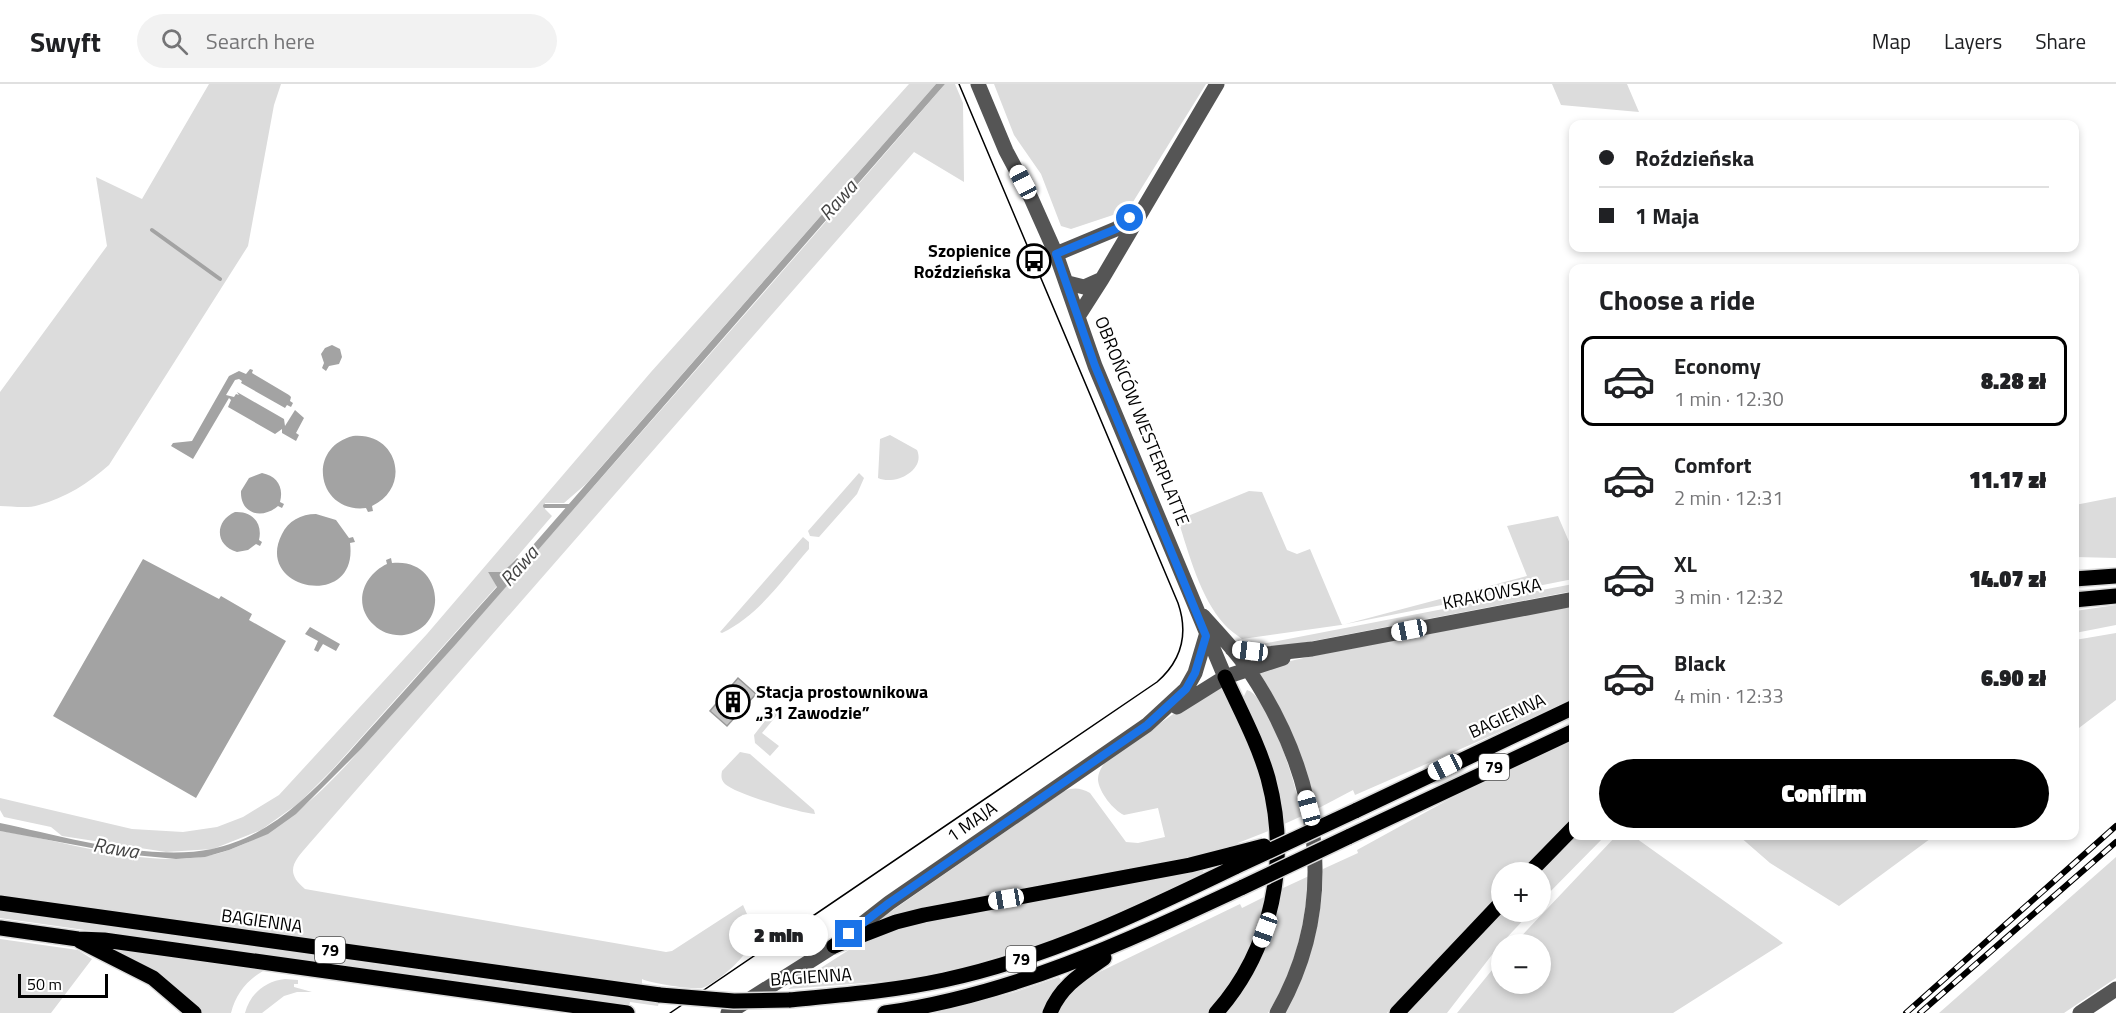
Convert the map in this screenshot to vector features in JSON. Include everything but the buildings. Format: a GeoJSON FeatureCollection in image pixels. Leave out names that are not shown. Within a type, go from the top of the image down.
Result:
{"type":"FeatureCollection","features":[{"type":"Feature","properties":{"kind":"main road"},"geometry":{"type":"LineString","coordinates":[[2079,574],[2093,577]]}},
{"type":"Feature","properties":{"kind":"main road"},"geometry":{"type":"LineString","coordinates":[[2079,578],[2116,576]]}},
{"type":"Feature","properties":{"kind":"main road"},"geometry":{"type":"LineString","coordinates":[[2079,600],[2116,596]]}},
{"type":"Feature","properties":{"kind":"main road"},"geometry":{"type":"LineString","coordinates":[[1216,1013],[1241,980],[1261,942],[1273,904],[1278,860],[1275,808],[1267,776],[1225,677]]}},
{"type":"Feature","properties":{"kind":"main road","name":"BAGIENNA"},"geometry":{"type":"LineString","coordinates":[[0,903],[660,995],[734,1001],[789,1000],[898,989],[988,969],[1043,952],[1096,931],[1235,860],[1301,837],[1569,709]]}},
{"type":"Feature","properties":{"kind":"main road","name":"79"},"geometry":{"type":"LineString","coordinates":[[885,1013],[948,1002],[1013,984],[1128,941],[1569,733]]}},
{"type":"Feature","properties":{"kind":"main road"},"geometry":{"type":"LineString","coordinates":[[1540,862],[1569,832]]}},
{"type":"Feature","properties":{"kind":"main road"},"geometry":{"type":"LineString","coordinates":[[834,946],[897,922],[924,915],[1190,866],[1235,860]]}},
{"type":"Feature","properties":{"kind":"main road"},"geometry":{"type":"LineString","coordinates":[[1397,1013],[1491,914]]}},
{"type":"Feature","properties":{"kind":"main road","name":"79"},"geometry":{"type":"LineString","coordinates":[[0,927],[78,939],[104,939],[627,1013]]}},
{"type":"Feature","properties":{"kind":"main road"},"geometry":{"type":"LineString","coordinates":[[78,939],[139,969],[167,988],[194,1013]]}},
{"type":"Feature","properties":{"kind":"main road"},"geometry":{"type":"LineString","coordinates":[[1050,1013],[1057,996],[1067,985],[1128,941]]}},
{"type":"Feature","properties":{"kind":"street","name":"OBROŃCÓW WESTERPLATTE"},"geometry":{"type":"LineString","coordinates":[[978,84],[1006,151],[1031,198],[1056,254],[1095,366],[1225,677]]}},
{"type":"Feature","properties":{"kind":"street"},"geometry":{"type":"LineString","coordinates":[[1079,315],[1217,84]]}},
{"type":"Feature","properties":{"kind":"street"},"geometry":{"type":"LineString","coordinates":[[1056,254],[1116,229],[1143,208]]}},
{"type":"Feature","properties":{"kind":"street"},"geometry":{"type":"LineString","coordinates":[[1068,283],[1084,287],[1102,279]]}},
{"type":"Feature","properties":{"kind":"street","name":"KRAKOWSKA"},"geometry":{"type":"LineString","coordinates":[[1232,649],[1267,654],[1312,649],[1569,600]]}},
{"type":"Feature","properties":{"kind":"street","name":"OBROŃCÓW WESTERPLATTE"},"geometry":{"type":"LineString","coordinates":[[1197,609],[1249,670],[1269,702],[1284,733],[1303,787],[1315,847],[1316,879],[1309,934],[1296,973],[1277,1013]]}},
{"type":"Feature","properties":{"kind":"street","name":"1 MAJA"},"geometry":{"type":"LineString","coordinates":[[728,1013],[834,946],[889,903],[1147,725],[1186,689],[1195,673],[1206,636]]}},
{"type":"Feature","properties":{"kind":"street","name":"KRAKOWSKA"},"geometry":{"type":"LineString","coordinates":[[1147,725],[1225,677],[1312,649]]}},
{"type":"Feature","properties":{"kind":"street"},"geometry":{"type":"LineString","coordinates":[[2080,1013],[2116,989]]}},
{"type":"Feature","properties":{"kind":"shaded area"},"geometry":{"type":"Polygon","coordinates":[[[209,84],[281,84],[274,105],[248,246],[109,465],[76,489],[49,502],[30,507],[0,506],[0,392],[107,246],[96,177],[142,199],[209,84]]]}},
{"type":"Feature","properties":{"kind":"shaded area"},"geometry":{"type":"Polygon","coordinates":[[[909,84],[936,84],[586,484],[564,503],[545,503],[545,509],[552,516],[504,572],[488,572],[497,586],[332,770],[299,803],[261,830],[213,849],[166,852],[62,836],[51,827],[4,817],[0,810],[0,798],[132,829],[183,832],[217,827],[243,817],[279,795],[427,634],[651,372],[909,84]]]}},
{"type":"Feature","properties":{"kind":"shaded area"},"geometry":{"type":"Polygon","coordinates":[[[945,84],[955,84],[963,103],[964,182],[914,152],[304,850],[294,866],[295,877],[305,889],[666,952],[672,951],[743,905],[747,914],[742,915],[746,935],[744,946],[748,948],[741,959],[728,971],[702,988],[672,986],[642,979],[642,985],[0,896],[0,831],[145,858],[202,857],[229,850],[255,839],[300,809],[340,772],[431,671],[945,84]]]}},
{"type":"Feature","properties":{"kind":"shaded area"},"geometry":{"type":"Polygon","coordinates":[[[994,84],[1206,84],[1128,210],[1071,229],[1061,226],[1041,174],[1014,135],[994,84]]]}},
{"type":"Feature","properties":{"kind":"shaded area"},"geometry":{"type":"Polygon","coordinates":[[[1552,84],[1627,84],[1639,112],[1561,105],[1552,84]]]}},
{"type":"Feature","properties":{"kind":"shaded area"},"geometry":{"type":"Polygon","coordinates":[[[890,435],[917,450],[919,457],[913,470],[900,478],[885,480],[878,478],[880,439],[890,435]]]}},
{"type":"Feature","properties":{"kind":"shaded area"},"geometry":{"type":"Polygon","coordinates":[[[859,473],[864,478],[857,494],[819,537],[810,536],[808,531],[859,473]]]}},
{"type":"Feature","properties":{"kind":"shaded area"},"geometry":{"type":"Polygon","coordinates":[[[1249,491],[1262,492],[1287,550],[1297,554],[1310,549],[1342,625],[1242,639],[1226,626],[1216,613],[1196,575],[1178,520],[1249,491]]]}},
{"type":"Feature","properties":{"kind":"shaded area"},"geometry":{"type":"Polygon","coordinates":[[[2116,497],[2116,558],[2079,557],[2079,504],[2116,497]]]}},
{"type":"Feature","properties":{"kind":"shaded area"},"geometry":{"type":"Polygon","coordinates":[[[1558,516],[1569,542],[1569,580],[1345,624],[1527,576],[1507,526],[1558,516]]]}},
{"type":"Feature","properties":{"kind":"shaded area"},"geometry":{"type":"Polygon","coordinates":[[[803,537],[809,542],[809,549],[759,607],[735,625],[720,632],[803,537]]]}},
{"type":"Feature","properties":{"kind":"shaded area"},"geometry":{"type":"Polygon","coordinates":[[[1569,585],[1569,592],[1266,650],[1246,647],[1569,585]]]}},
{"type":"Feature","properties":{"kind":"shaded area"},"geometry":{"type":"Polygon","coordinates":[[[2116,605],[2116,625],[2079,632],[2079,610],[2116,605]]]}},
{"type":"Feature","properties":{"kind":"shaded area"},"geometry":{"type":"Polygon","coordinates":[[[1569,606],[1569,702],[1355,795],[1353,790],[1317,809],[1286,720],[1257,672],[1317,655],[1569,606]]]}},
{"type":"Feature","properties":{"kind":"shaded area"},"geometry":{"type":"Polygon","coordinates":[[[2116,633],[2116,700],[2079,728],[2079,639],[2116,633]]]}},
{"type":"Feature","properties":{"kind":"shaded area"},"geometry":{"type":"Polygon","coordinates":[[[1221,686],[1246,739],[1258,773],[1264,791],[1271,830],[1238,843],[1239,847],[1208,855],[938,905],[880,919],[1064,791],[1077,789],[1090,793],[1126,842],[1138,843],[1165,837],[1158,808],[1124,815],[1120,813],[1101,790],[1098,780],[1099,773],[1105,762],[1189,703],[1221,686]]]}},
{"type":"Feature","properties":{"kind":"shaded area"},"geometry":{"type":"Polygon","coordinates":[[[1247,690],[1256,696],[1273,726],[1289,767],[1299,804],[1302,816],[1282,825],[1243,698],[1247,690]]]}},
{"type":"Feature","properties":{"kind":"shaded area"},"geometry":{"type":"Polygon","coordinates":[[[777,711],[777,715],[762,733],[779,746],[770,756],[755,743],[754,735],[772,712],[777,711]]]}},
{"type":"Feature","properties":{"kind":"shaded area"},"geometry":{"type":"Polygon","coordinates":[[[1569,741],[1569,820],[1528,862],[1491,862],[1491,901],[1387,1013],[1285,1013],[1301,979],[1313,943],[1320,907],[1323,869],[1358,853],[1357,850],[1457,795],[1569,741]]]}},
{"type":"Feature","properties":{"kind":"shaded area"},"geometry":{"type":"Polygon","coordinates":[[[740,752],[750,754],[814,810],[815,814],[741,793],[725,784],[722,771],[740,752]]]}},
{"type":"Feature","properties":{"kind":"shaded area"},"geometry":{"type":"Polygon","coordinates":[[[1570,840],[1601,840],[1551,891],[1551,862],[1548,862],[1570,840]]]}},
{"type":"Feature","properties":{"kind":"shaded area"},"geometry":{"type":"Polygon","coordinates":[[[1612,840],[1639,840],[1783,943],[1673,1013],[1457,1013],[1491,971],[1491,994],[1551,994],[1551,934],[1523,934],[1535,922],[1551,922],[1551,905],[1612,840]]]}},
{"type":"Feature","properties":{"kind":"shaded area"},"geometry":{"type":"Polygon","coordinates":[[[1744,840],[1929,840],[1839,906],[1770,863],[1744,840]]]}},
{"type":"Feature","properties":{"kind":"shaded area"},"geometry":{"type":"Polygon","coordinates":[[[2116,857],[2116,978],[2064,1013],[1939,1013],[2116,857]]]}},
{"type":"Feature","properties":{"kind":"shaded area"},"geometry":{"type":"Polygon","coordinates":[[[1202,870],[1204,873],[1099,921],[1034,946],[968,966],[902,980],[788,989],[855,946],[904,927],[1202,870]]]}},
{"type":"Feature","properties":{"kind":"shaded area"},"geometry":{"type":"Polygon","coordinates":[[[1309,876],[1297,947],[1278,997],[1268,1013],[1225,1013],[1246,986],[1263,955],[1275,922],[1281,889],[1309,876]]]}},
{"type":"Feature","properties":{"kind":"shaded area"},"geometry":{"type":"Polygon","coordinates":[[[1268,895],[1257,936],[1221,998],[1209,1013],[1056,1013],[1062,1000],[1087,978],[1240,904],[1242,908],[1268,895]]]}},
{"type":"Feature","properties":{"kind":"shaded area"},"geometry":{"type":"Polygon","coordinates":[[[0,911],[544,988],[659,1002],[658,1006],[630,1002],[629,1006],[574,999],[0,918],[0,911]]]}},
{"type":"Feature","properties":{"kind":"shaded area"},"geometry":{"type":"Polygon","coordinates":[[[1493,922],[1522,922],[1510,934],[1491,934],[1491,956],[1447,1013],[1408,1013],[1493,922]]]}},
{"type":"Feature","properties":{"kind":"shaded area"},"geometry":{"type":"Polygon","coordinates":[[[0,939],[78,950],[92,959],[51,1013],[0,1013],[0,939]]]}},
{"type":"Feature","properties":{"kind":"shaded area"},"geometry":{"type":"Polygon","coordinates":[[[114,949],[263,971],[243,989],[231,1013],[203,1013],[160,975],[114,949]]]}},
{"type":"Feature","properties":{"kind":"shaded area"},"geometry":{"type":"Polygon","coordinates":[[[1059,977],[1061,980],[1049,998],[1043,1013],[935,1013],[1015,992],[1059,977]]]}},
{"type":"Feature","properties":{"kind":"shaded area"},"geometry":{"type":"Polygon","coordinates":[[[285,979],[298,980],[298,984],[294,984],[294,987],[312,992],[297,992],[284,996],[262,1013],[245,1013],[247,1006],[259,990],[271,982],[285,979]]]}},
{"type":"Feature","properties":{"kind":"water","name":"Rawa"},"geometry":{"type":"Polygon","coordinates":[[[936,84],[945,84],[456,644],[361,749],[296,814],[268,834],[229,850],[205,857],[176,859],[124,854],[0,831],[0,823],[106,846],[161,852],[188,852],[212,849],[238,841],[262,830],[284,815],[342,760],[497,587],[488,572],[503,572],[517,558],[520,560],[936,84]]]}},
{"type":"Feature","properties":{"kind":"water"},"geometry":{"type":"Polygon","coordinates":[[[332,345],[340,349],[342,357],[339,364],[329,366],[326,371],[322,368],[324,363],[321,354],[325,348],[332,345]]]}},
{"type":"Feature","properties":{"kind":"water"},"geometry":{"type":"Polygon","coordinates":[[[250,369],[253,370],[252,373],[289,395],[293,403],[291,407],[287,405],[285,408],[241,383],[239,379],[235,380],[226,395],[234,397],[236,394],[239,395],[237,392],[284,419],[285,426],[295,410],[304,418],[296,433],[299,435],[296,441],[282,433],[282,429],[275,434],[228,407],[231,400],[229,398],[193,459],[171,446],[173,443],[192,441],[229,376],[239,371],[246,374],[250,369]]]}},
{"type":"Feature","properties":{"kind":"water"},"geometry":{"type":"Polygon","coordinates":[[[353,436],[368,437],[381,443],[389,451],[394,462],[395,474],[392,486],[385,497],[372,506],[373,511],[368,512],[366,508],[350,507],[337,501],[328,491],[324,479],[323,466],[328,453],[338,443],[353,436]]]}},
{"type":"Feature","properties":{"kind":"water"},"geometry":{"type":"Polygon","coordinates":[[[262,473],[272,477],[278,483],[281,492],[280,502],[284,504],[282,508],[278,506],[265,513],[259,513],[248,510],[244,505],[241,491],[249,478],[262,473]]]}},
{"type":"Feature","properties":{"kind":"water"},"geometry":{"type":"Polygon","coordinates":[[[235,512],[251,516],[258,523],[259,540],[262,542],[260,546],[256,544],[248,550],[237,552],[224,544],[220,533],[223,521],[235,512]]]}},
{"type":"Feature","properties":{"kind":"water"},"geometry":{"type":"Polygon","coordinates":[[[316,514],[336,520],[349,538],[353,537],[355,542],[350,543],[348,564],[339,578],[325,585],[308,585],[293,579],[282,569],[277,553],[282,534],[291,522],[300,517],[316,514]]]}},
{"type":"Feature","properties":{"kind":"water"},"geometry":{"type":"Polygon","coordinates":[[[391,558],[392,563],[409,564],[422,571],[431,581],[435,594],[434,608],[429,620],[419,630],[404,635],[384,632],[374,625],[363,609],[363,591],[367,583],[372,575],[387,564],[386,560],[391,558]]]}},
{"type":"Feature","properties":{"kind":"water"},"geometry":{"type":"Polygon","coordinates":[[[143,559],[219,599],[221,596],[252,614],[249,620],[286,641],[196,798],[53,716],[143,559]]]}},
{"type":"Feature","properties":{"kind":"water"},"geometry":{"type":"Polygon","coordinates":[[[310,627],[340,644],[336,651],[323,644],[318,652],[314,650],[318,641],[305,634],[310,627]]]}},
{"type":"Feature","properties":{"kind":"waterway"},"geometry":{"type":"LineString","coordinates":[[152,230],[220,279]]}},
{"type":"Feature","properties":{"kind":"waterway"},"geometry":{"type":"LineString","coordinates":[[545,506],[571,506]]}},
{"type":"Feature","properties":{"kind":"tram line"},"geometry":{"type":"LineString","coordinates":[[670,1013],[1157,682],[1172,665],[1181,647],[1183,626],[1178,603],[959,84]]}},
{"type":"Feature","properties":{"kind":"railway"},"geometry":{"type":"LineString","coordinates":[[1906,1013],[2116,826]]}},
{"type":"Feature","properties":{"kind":"railway"},"geometry":{"type":"LineString","coordinates":[[1920,1013],[2116,842]]}},
{"type":"Feature","properties":{"kind":"place","name":"Szopienice Roździeńska"},"geometry":{"type":"Point","coordinates":[1034,261]}},
{"type":"Feature","properties":{"kind":"place","name":"Stacja prostownikowa „31 Zawodzie”"},"geometry":{"type":"Point","coordinates":[733,702]}},
{"type":"Feature","properties":{"kind":"route"},"geometry":{"type":"LineString","coordinates":[[849,934],[889,903],[1147,725],[1186,689],[1202,656],[1206,636],[1197,609],[1095,366],[1056,254],[1116,229],[1130,218]]}}]}
